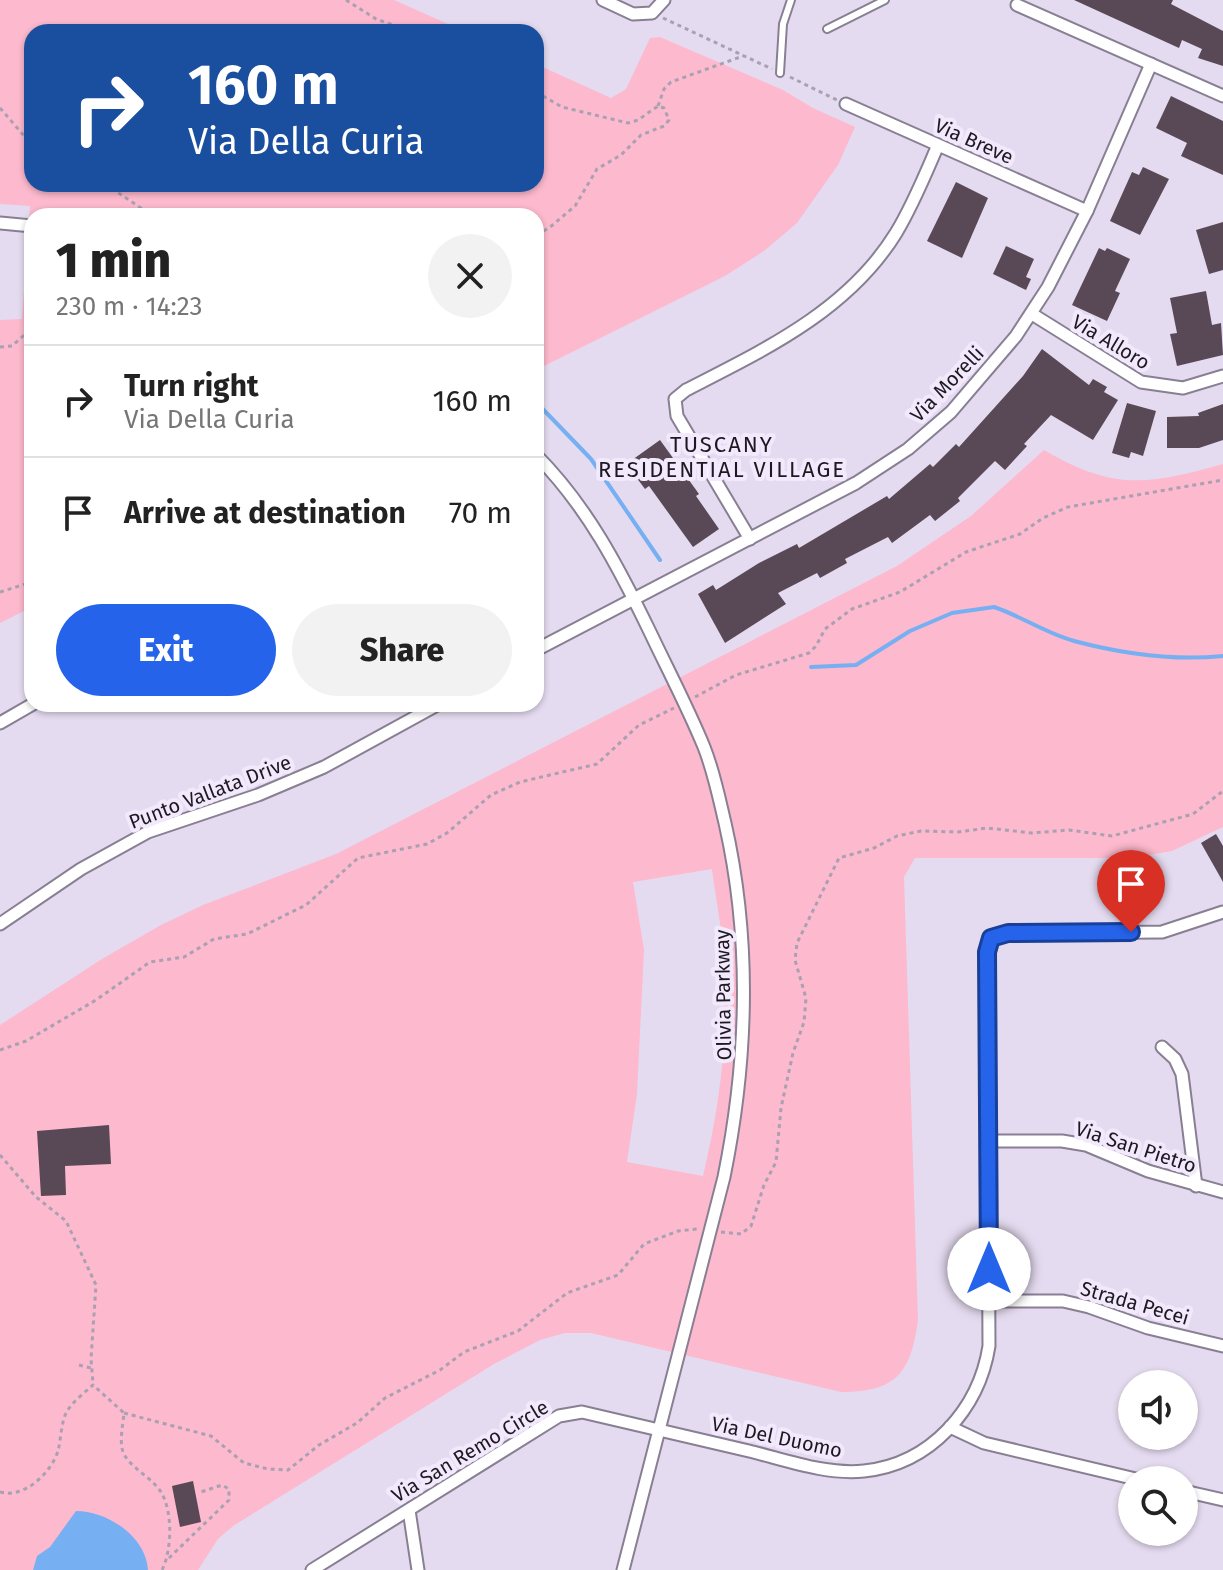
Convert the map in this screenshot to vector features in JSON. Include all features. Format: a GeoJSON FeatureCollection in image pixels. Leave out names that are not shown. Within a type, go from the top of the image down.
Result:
{"type":"FeatureCollection","features":[{"type":"Feature","properties":{"kind":"street"},"geometry":{"type":"LineString","coordinates":[[603,0],[633,14],[652,13],[664,0]]}},
{"type":"Feature","properties":{"kind":"street"},"geometry":{"type":"LineString","coordinates":[[1017,5],[1223,96]]}},
{"type":"Feature","properties":{"kind":"street","name":"Via Morelli"},"geometry":{"type":"LineString","coordinates":[[633,597],[856,483],[908,449],[960,402],[1032,314],[1087,211],[1151,64]]}},
{"type":"Feature","properties":{"kind":"street","name":"Via Breve"},"geometry":{"type":"LineString","coordinates":[[846,104],[1087,211]]}},
{"type":"Feature","properties":{"kind":"street"},"geometry":{"type":"LineString","coordinates":[[750,539],[677,416],[675,399],[686,390],[777,344],[836,301],[869,268],[894,236],[938,145]]}},
{"type":"Feature","properties":{"kind":"street"},"geometry":{"type":"LineString","coordinates":[[0,223],[24,225]]}},
{"type":"Feature","properties":{"kind":"street","name":"Via Alloro"},"geometry":{"type":"LineString","coordinates":[[1032,314],[1141,382],[1183,388],[1223,376]]}},
{"type":"Feature","properties":{"kind":"street","name":"Olivia Parkway"},"geometry":{"type":"LineString","coordinates":[[544,465],[587,517],[633,597],[705,749],[717,787],[738,894],[744,953],[741,1076],[727,1163],[623,1570]]}},
{"type":"Feature","properties":{"kind":"street"},"geometry":{"type":"LineString","coordinates":[[544,646],[633,597]]}},
{"type":"Feature","properties":{"kind":"street"},"geometry":{"type":"LineString","coordinates":[[0,723],[24,709]]}},
{"type":"Feature","properties":{"kind":"street","name":"Punto Vallata Drive"},"geometry":{"type":"LineString","coordinates":[[0,924],[81,869],[148,832],[258,795],[324,767],[424,712]]}},
{"type":"Feature","properties":{"kind":"street","name":"Via Del Duomo"},"geometry":{"type":"LineString","coordinates":[[660,1429],[818,1468],[864,1471],[912,1456],[950,1427],[968,1407],[985,1368],[990,1327],[987,952],[991,938],[1008,933],[1162,932],[1223,912]]}},
{"type":"Feature","properties":{"kind":"street"},"geometry":{"type":"LineString","coordinates":[[1162,1047],[1175,1059],[1182,1074],[1196,1186]]}},
{"type":"Feature","properties":{"kind":"street","name":"Via San Pietro"},"geometry":{"type":"LineString","coordinates":[[989,1141],[1062,1141],[1086,1145],[1148,1171],[1223,1192]]}},
{"type":"Feature","properties":{"kind":"street","name":"Strada Pecei"},"geometry":{"type":"LineString","coordinates":[[989,1301],[1063,1301],[1148,1328],[1223,1346]]}},
{"type":"Feature","properties":{"kind":"street","name":"Via San Remo Circle"},"geometry":{"type":"LineString","coordinates":[[312,1570],[559,1416],[582,1412],[660,1429]]}},
{"type":"Feature","properties":{"kind":"street"},"geometry":{"type":"LineString","coordinates":[[950,1427],[984,1443],[1118,1475]]}},
{"type":"Feature","properties":{"kind":"street"},"geometry":{"type":"LineString","coordinates":[[1198,1494],[1223,1500]]}},
{"type":"Feature","properties":{"kind":"street"},"geometry":{"type":"LineString","coordinates":[[409,1510],[418,1570]]}},
{"type":"Feature","properties":{"kind":"lane"},"geometry":{"type":"LineString","coordinates":[[780,73],[783,24],[791,0]]}},
{"type":"Feature","properties":{"kind":"lane"},"geometry":{"type":"LineString","coordinates":[[827,29],[885,0]]}},
{"type":"Feature","properties":{"kind":"path"},"geometry":{"type":"LineString","coordinates":[[346,0],[390,24]]}},
{"type":"Feature","properties":{"kind":"path"},"geometry":{"type":"LineString","coordinates":[[673,22],[846,104]]}},
{"type":"Feature","properties":{"kind":"path"},"geometry":{"type":"LineString","coordinates":[[544,97],[562,107],[628,123],[658,106],[664,89],[671,82],[744,56]]}},
{"type":"Feature","properties":{"kind":"path"},"geometry":{"type":"LineString","coordinates":[[544,231],[575,206],[597,169],[621,155],[641,135],[664,126],[669,115],[658,106]]}},
{"type":"Feature","properties":{"kind":"path"},"geometry":{"type":"LineString","coordinates":[[0,108],[24,136]]}},
{"type":"Feature","properties":{"kind":"path"},"geometry":{"type":"LineString","coordinates":[[117,192],[141,208]]}},
{"type":"Feature","properties":{"kind":"path"},"geometry":{"type":"LineString","coordinates":[[0,347],[12,346],[24,335]]}},
{"type":"Feature","properties":{"kind":"path"},"geometry":{"type":"LineString","coordinates":[[0,1050],[26,1041],[96,1000],[150,962],[184,957],[214,939],[247,934],[306,905],[358,858],[427,844],[447,833],[491,795],[520,782],[597,764],[639,725],[736,675],[809,653],[825,629],[852,609],[900,592],[966,552],[1020,534],[1043,518],[1068,507],[1223,480]]}},
{"type":"Feature","properties":{"kind":"path"},"geometry":{"type":"LineString","coordinates":[[0,592],[24,584]]}},
{"type":"Feature","properties":{"kind":"path"},"geometry":{"type":"LineString","coordinates":[[0,1155],[43,1204],[66,1221],[96,1285],[91,1368],[93,1385],[124,1413],[211,1436],[244,1463],[288,1470],[319,1445],[357,1423],[385,1398],[440,1370],[464,1352],[518,1331],[567,1293],[618,1275],[644,1244],[678,1231],[746,1232],[776,1162],[781,1108],[805,1010],[806,998],[795,960],[797,943],[839,858],[874,848],[897,836],[921,831],[958,832],[987,828],[1032,833],[1069,830],[1112,836],[1193,814],[1223,791]]}},
{"type":"Feature","properties":{"kind":"path"},"geometry":{"type":"LineString","coordinates":[[79,1365],[91,1368]]}},
{"type":"Feature","properties":{"kind":"path"},"geometry":{"type":"LineString","coordinates":[[0,1492],[9,1495],[26,1488],[50,1467],[57,1453],[67,1412],[93,1385]]}},
{"type":"Feature","properties":{"kind":"path"},"geometry":{"type":"LineString","coordinates":[[124,1413],[122,1449],[125,1456],[160,1491],[167,1512],[169,1558]]}},
{"type":"Feature","properties":{"kind":"path"},"geometry":{"type":"LineString","coordinates":[[162,1570],[169,1558],[229,1500],[229,1489],[222,1485],[201,1492]]}},
{"type":"Feature","properties":{"kind":"shaded area"},"geometry":{"type":"Polygon","coordinates":[[[0,0],[394,0],[448,24],[24,24],[24,192],[544,192],[544,68],[611,98],[626,89],[650,38],[660,37],[783,90],[855,127],[838,165],[797,223],[764,251],[725,276],[544,366],[544,208],[30,208],[0,204],[0,0]]]}},
{"type":"Feature","properties":{"kind":"shaded area"},"geometry":{"type":"Polygon","coordinates":[[[24,291],[24,611],[0,623],[0,320],[22,319],[24,291]]]}},
{"type":"Feature","properties":{"kind":"shaded area"},"geometry":{"type":"Polygon","coordinates":[[[1044,450],[1091,472],[1132,480],[1152,480],[1223,464],[1223,827],[1172,851],[1131,858],[915,858],[904,877],[918,1320],[911,1354],[898,1376],[875,1388],[841,1392],[591,1333],[565,1333],[540,1340],[494,1364],[233,1526],[218,1539],[198,1570],[0,1570],[0,1025],[161,925],[203,905],[336,854],[897,566],[971,516],[1044,450]],[[712,869],[633,882],[644,950],[637,1094],[627,1162],[703,1176],[719,1092],[725,1006],[723,949],[712,869]]]}},
{"type":"Feature","properties":{"kind":"water"},"geometry":{"type":"Polygon","coordinates":[[[76,1511],[100,1515],[133,1536],[146,1558],[148,1570],[33,1570],[37,1556],[50,1547],[76,1511]]]}},
{"type":"Feature","properties":{"kind":"building"},"geometry":{"type":"Polygon","coordinates":[[[1074,0],[1173,0],[1171,4],[1223,31],[1223,66],[1198,58],[1202,49],[1182,40],[1179,48],[1074,0]]]}},
{"type":"Feature","properties":{"kind":"building"},"geometry":{"type":"Polygon","coordinates":[[[1171,96],[1223,121],[1223,175],[1181,156],[1187,143],[1156,128],[1171,96]]]}},
{"type":"Feature","properties":{"kind":"building"},"geometry":{"type":"Polygon","coordinates":[[[1143,167],[1169,179],[1140,235],[1110,221],[1132,172],[1139,175],[1143,167]]]}},
{"type":"Feature","properties":{"kind":"building"},"geometry":{"type":"Polygon","coordinates":[[[956,182],[988,198],[962,258],[927,241],[956,182]]]}},
{"type":"Feature","properties":{"kind":"building"},"geometry":{"type":"Polygon","coordinates":[[[1223,222],[1223,270],[1209,274],[1196,230],[1223,222]]]}},
{"type":"Feature","properties":{"kind":"building"},"geometry":{"type":"Polygon","coordinates":[[[1006,246],[1034,259],[1026,277],[1031,279],[1026,290],[993,274],[1006,246]]]}},
{"type":"Feature","properties":{"kind":"building"},"geometry":{"type":"Polygon","coordinates":[[[1099,248],[1105,251],[1107,248],[1130,259],[1115,291],[1120,293],[1107,321],[1072,305],[1099,248]]]}},
{"type":"Feature","properties":{"kind":"building"},"geometry":{"type":"Polygon","coordinates":[[[1206,291],[1212,325],[1221,323],[1223,355],[1177,366],[1170,334],[1177,333],[1170,298],[1206,291]]]}},
{"type":"Feature","properties":{"kind":"building"},"geometry":{"type":"Polygon","coordinates":[[[1042,349],[1089,385],[1093,379],[1107,387],[1104,392],[1118,400],[1093,440],[1051,415],[1005,470],[995,461],[958,498],[960,501],[935,521],[930,515],[892,543],[888,537],[845,559],[847,563],[820,578],[817,573],[778,593],[786,604],[725,643],[698,594],[713,585],[716,590],[759,563],[797,544],[799,548],[887,496],[889,499],[930,464],[933,467],[956,444],[959,447],[1023,376],[1042,349]]]}},
{"type":"Feature","properties":{"kind":"building"},"geometry":{"type":"Polygon","coordinates":[[[1127,403],[1156,411],[1143,456],[1131,452],[1129,458],[1112,453],[1127,403]]]}},
{"type":"Feature","properties":{"kind":"building"},"geometry":{"type":"Polygon","coordinates":[[[1223,404],[1223,440],[1199,448],[1167,448],[1167,417],[1199,416],[1198,413],[1223,404]]]}},
{"type":"Feature","properties":{"kind":"building"},"geometry":{"type":"Polygon","coordinates":[[[660,440],[699,494],[696,496],[719,529],[693,547],[649,486],[645,489],[633,473],[638,470],[632,460],[660,440]]]}},
{"type":"Feature","properties":{"kind":"building"},"geometry":{"type":"Polygon","coordinates":[[[1216,834],[1223,846],[1223,882],[1201,843],[1216,834]]]}},
{"type":"Feature","properties":{"kind":"building"},"geometry":{"type":"Polygon","coordinates":[[[109,1125],[111,1164],[65,1166],[66,1195],[41,1196],[37,1131],[109,1125]]]}},
{"type":"Feature","properties":{"kind":"building"},"geometry":{"type":"Polygon","coordinates":[[[193,1481],[201,1522],[180,1527],[172,1486],[193,1481]]]}},
{"type":"Feature","properties":{"kind":"waterway"},"geometry":{"type":"LineString","coordinates":[[544,410],[591,459],[660,560]]}},
{"type":"Feature","properties":{"kind":"waterway"},"geometry":{"type":"LineString","coordinates":[[811,667],[856,665],[910,631],[952,613],[994,607],[1063,638],[1092,646],[1167,657],[1223,656]]}},
{"type":"Feature","properties":{"kind":"district","name":"TUSCANY RESIDENTIAL VILLAGE"},"geometry":{"type":"Point","coordinates":[722,456]}},
{"type":"Feature","properties":{"kind":"route"},"geometry":{"type":"LineString","coordinates":[[989,1269],[987,952],[991,938],[1008,933],[1131,932]]}}]}
